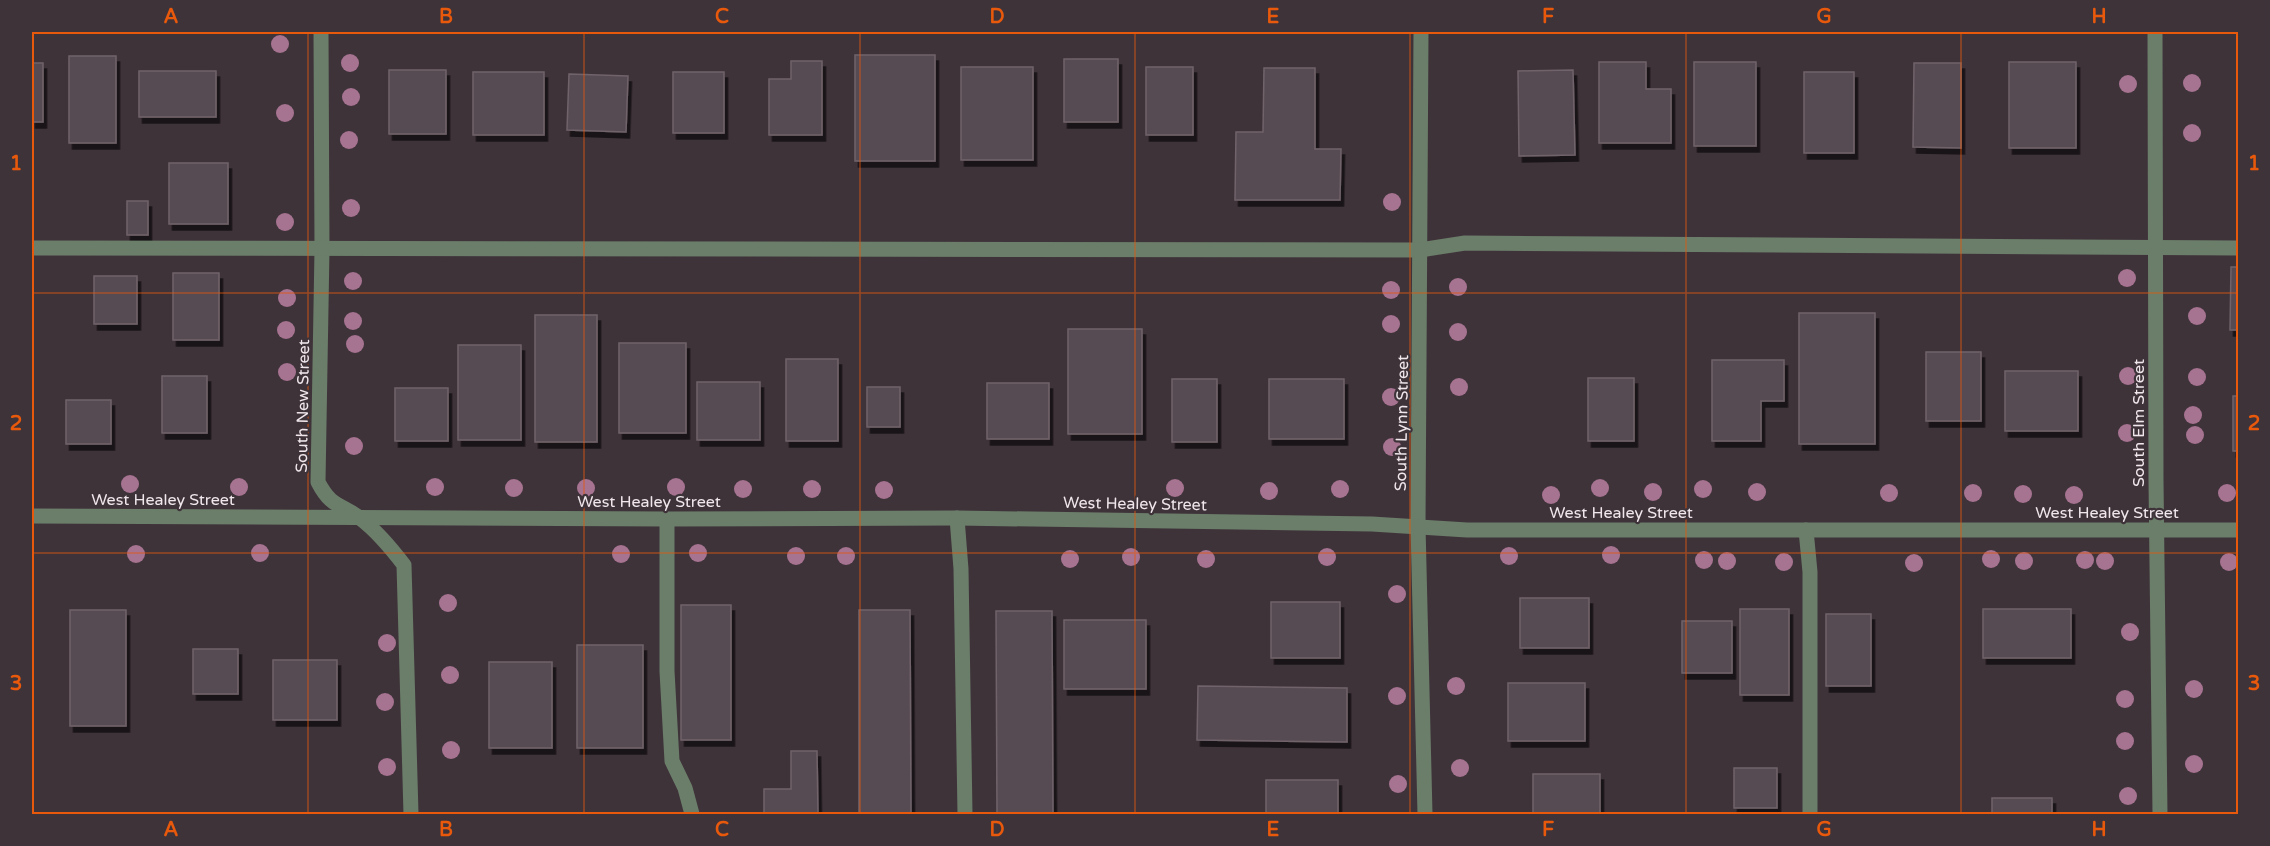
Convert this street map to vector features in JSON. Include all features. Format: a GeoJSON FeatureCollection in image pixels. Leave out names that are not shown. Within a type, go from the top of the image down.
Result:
{"type":"FeatureCollection","features":[{"type":"Feature","properties":{"kind":"street","name":"South New Street"},"geometry":{"type":"LineString","coordinates":[[321,32],[322,249],[318,482],[326,497],[338,507],[360,517],[387,542],[404,565],[411,814]]}},
{"type":"Feature","properties":{"kind":"street","name":"South Lynn Street"},"geometry":{"type":"LineString","coordinates":[[1421,32],[1418,526],[1425,814]]}},
{"type":"Feature","properties":{"kind":"street","name":"South Elm Street"},"geometry":{"type":"LineString","coordinates":[[2155,32],[2156,530],[2160,814]]}},
{"type":"Feature","properties":{"kind":"street"},"geometry":{"type":"LineString","coordinates":[[32,248],[1420,250],[1465,243],[2238,249]]}},
{"type":"Feature","properties":{"kind":"street","name":"West Healey Street"},"geometry":{"type":"LineString","coordinates":[[32,516],[957,518],[1418,526],[1467,530],[2238,530]]}},
{"type":"Feature","properties":{"kind":"street"},"geometry":{"type":"LineString","coordinates":[[957,518],[961,569],[965,814]]}},
{"type":"Feature","properties":{"kind":"street"},"geometry":{"type":"LineString","coordinates":[[666,519],[666,671],[672,761],[685,788],[692,814]]}},
{"type":"Feature","properties":{"kind":"street"},"geometry":{"type":"LineString","coordinates":[[1806,530],[1810,572],[1810,814]]}},
{"type":"Feature","properties":{"kind":"building"},"geometry":{"type":"Polygon","coordinates":[[[855,55],[935,55],[935,161],[855,161],[855,55]]]}},
{"type":"Feature","properties":{"kind":"building"},"geometry":{"type":"Polygon","coordinates":[[[69,56],[116,56],[116,143],[69,143],[69,56]]]}},
{"type":"Feature","properties":{"kind":"building"},"geometry":{"type":"Polygon","coordinates":[[[1064,59],[1118,59],[1118,122],[1064,122],[1064,59]]]}},
{"type":"Feature","properties":{"kind":"building"},"geometry":{"type":"Polygon","coordinates":[[[791,61],[822,61],[822,135],[769,135],[769,79],[791,79],[791,61]]]}},
{"type":"Feature","properties":{"kind":"building"},"geometry":{"type":"Polygon","coordinates":[[[1599,62],[1646,62],[1646,89],[1671,89],[1671,143],[1599,143],[1599,62]]]}},
{"type":"Feature","properties":{"kind":"building"},"geometry":{"type":"Polygon","coordinates":[[[1694,62],[1756,62],[1756,146],[1694,146],[1694,62]]]}},
{"type":"Feature","properties":{"kind":"building"},"geometry":{"type":"Polygon","coordinates":[[[2009,62],[2076,62],[2076,148],[2009,148],[2009,62]]]}},
{"type":"Feature","properties":{"kind":"building"},"geometry":{"type":"Polygon","coordinates":[[[32,63],[43,63],[43,122],[32,122],[32,63]]]}},
{"type":"Feature","properties":{"kind":"building"},"geometry":{"type":"Polygon","coordinates":[[[1914,63],[1961,63],[1961,148],[1913,147],[1914,63]]]}},
{"type":"Feature","properties":{"kind":"building"},"geometry":{"type":"Polygon","coordinates":[[[961,67],[1033,67],[1033,160],[961,160],[961,67]]]}},
{"type":"Feature","properties":{"kind":"building"},"geometry":{"type":"Polygon","coordinates":[[[1146,67],[1193,67],[1193,135],[1146,135],[1146,67]]]}},
{"type":"Feature","properties":{"kind":"building"},"geometry":{"type":"Polygon","coordinates":[[[1264,68],[1315,68],[1315,149],[1341,149],[1340,200],[1235,200],[1236,132],[1263,132],[1264,68]]]}},
{"type":"Feature","properties":{"kind":"building"},"geometry":{"type":"Polygon","coordinates":[[[389,70],[446,70],[446,134],[389,134],[389,70]]]}},
{"type":"Feature","properties":{"kind":"building"},"geometry":{"type":"Polygon","coordinates":[[[1573,70],[1575,155],[1519,156],[1518,71],[1573,70]]]}},
{"type":"Feature","properties":{"kind":"building"},"geometry":{"type":"Polygon","coordinates":[[[139,71],[216,71],[216,117],[139,117],[139,71]]]}},
{"type":"Feature","properties":{"kind":"building"},"geometry":{"type":"Polygon","coordinates":[[[473,72],[544,72],[544,135],[473,135],[473,72]]]}},
{"type":"Feature","properties":{"kind":"building"},"geometry":{"type":"Polygon","coordinates":[[[673,72],[724,72],[724,133],[673,133],[673,72]]]}},
{"type":"Feature","properties":{"kind":"building"},"geometry":{"type":"Polygon","coordinates":[[[1804,72],[1854,72],[1854,153],[1804,153],[1804,72]]]}},
{"type":"Feature","properties":{"kind":"building"},"geometry":{"type":"Polygon","coordinates":[[[569,74],[628,76],[626,132],[567,130],[569,74]]]}},
{"type":"Feature","properties":{"kind":"building"},"geometry":{"type":"Polygon","coordinates":[[[169,163],[228,163],[228,224],[169,224],[169,163]]]}},
{"type":"Feature","properties":{"kind":"building"},"geometry":{"type":"Polygon","coordinates":[[[127,201],[148,201],[148,235],[127,235],[127,201]]]}},
{"type":"Feature","properties":{"kind":"building"},"geometry":{"type":"Polygon","coordinates":[[[2231,267],[2238,267],[2238,330],[2230,330],[2231,267]]]}},
{"type":"Feature","properties":{"kind":"building"},"geometry":{"type":"Polygon","coordinates":[[[173,273],[219,273],[219,340],[173,340],[173,273]]]}},
{"type":"Feature","properties":{"kind":"building"},"geometry":{"type":"Polygon","coordinates":[[[94,276],[137,276],[137,324],[94,324],[94,276]]]}},
{"type":"Feature","properties":{"kind":"building"},"geometry":{"type":"Polygon","coordinates":[[[1799,313],[1875,313],[1875,444],[1799,444],[1799,313]]]}},
{"type":"Feature","properties":{"kind":"building"},"geometry":{"type":"Polygon","coordinates":[[[535,315],[597,315],[597,442],[535,442],[535,315]]]}},
{"type":"Feature","properties":{"kind":"building"},"geometry":{"type":"Polygon","coordinates":[[[1068,329],[1142,329],[1142,434],[1068,434],[1068,329]]]}},
{"type":"Feature","properties":{"kind":"building"},"geometry":{"type":"Polygon","coordinates":[[[619,343],[686,343],[686,433],[619,433],[619,343]]]}},
{"type":"Feature","properties":{"kind":"building"},"geometry":{"type":"Polygon","coordinates":[[[458,345],[521,345],[521,440],[458,440],[458,345]]]}},
{"type":"Feature","properties":{"kind":"building"},"geometry":{"type":"Polygon","coordinates":[[[1926,352],[1981,352],[1981,421],[1926,421],[1926,352]]]}},
{"type":"Feature","properties":{"kind":"building"},"geometry":{"type":"Polygon","coordinates":[[[786,359],[838,359],[838,441],[786,441],[786,359]]]}},
{"type":"Feature","properties":{"kind":"building"},"geometry":{"type":"Polygon","coordinates":[[[1712,360],[1784,360],[1784,401],[1761,401],[1761,441],[1712,441],[1712,360]]]}},
{"type":"Feature","properties":{"kind":"building"},"geometry":{"type":"Polygon","coordinates":[[[2005,371],[2078,371],[2078,431],[2005,431],[2005,371]]]}},
{"type":"Feature","properties":{"kind":"building"},"geometry":{"type":"Polygon","coordinates":[[[162,376],[207,376],[207,433],[162,433],[162,376]]]}},
{"type":"Feature","properties":{"kind":"building"},"geometry":{"type":"Polygon","coordinates":[[[1588,378],[1634,378],[1634,441],[1588,441],[1588,378]]]}},
{"type":"Feature","properties":{"kind":"building"},"geometry":{"type":"Polygon","coordinates":[[[1172,379],[1217,379],[1217,442],[1172,442],[1172,379]]]}},
{"type":"Feature","properties":{"kind":"building"},"geometry":{"type":"Polygon","coordinates":[[[1269,379],[1344,379],[1344,439],[1269,439],[1269,379]]]}},
{"type":"Feature","properties":{"kind":"building"},"geometry":{"type":"Polygon","coordinates":[[[697,382],[760,382],[760,440],[697,440],[697,382]]]}},
{"type":"Feature","properties":{"kind":"building"},"geometry":{"type":"Polygon","coordinates":[[[987,383],[1049,383],[1049,439],[987,439],[987,383]]]}},
{"type":"Feature","properties":{"kind":"building"},"geometry":{"type":"Polygon","coordinates":[[[867,387],[900,387],[900,427],[867,427],[867,387]]]}},
{"type":"Feature","properties":{"kind":"building"},"geometry":{"type":"Polygon","coordinates":[[[395,388],[448,388],[448,441],[395,441],[395,388]]]}},
{"type":"Feature","properties":{"kind":"building"},"geometry":{"type":"Polygon","coordinates":[[[2233,396],[2238,396],[2238,451],[2233,451],[2233,396]]]}},
{"type":"Feature","properties":{"kind":"building"},"geometry":{"type":"Polygon","coordinates":[[[66,400],[111,400],[111,444],[66,444],[66,400]]]}},
{"type":"Feature","properties":{"kind":"building"},"geometry":{"type":"Polygon","coordinates":[[[1520,598],[1589,598],[1589,648],[1520,648],[1520,598]]]}},
{"type":"Feature","properties":{"kind":"building"},"geometry":{"type":"Polygon","coordinates":[[[1271,602],[1340,602],[1340,658],[1271,658],[1271,602]]]}},
{"type":"Feature","properties":{"kind":"building"},"geometry":{"type":"Polygon","coordinates":[[[681,605],[731,605],[731,740],[681,740],[681,605]]]}},
{"type":"Feature","properties":{"kind":"building"},"geometry":{"type":"Polygon","coordinates":[[[1740,609],[1789,609],[1789,695],[1740,695],[1740,609]]]}},
{"type":"Feature","properties":{"kind":"building"},"geometry":{"type":"Polygon","coordinates":[[[1983,609],[2071,609],[2071,658],[1983,658],[1983,609]]]}},
{"type":"Feature","properties":{"kind":"building"},"geometry":{"type":"Polygon","coordinates":[[[70,610],[126,610],[126,726],[70,726],[70,610]]]}},
{"type":"Feature","properties":{"kind":"building"},"geometry":{"type":"Polygon","coordinates":[[[859,610],[910,610],[911,814],[859,814],[859,610]]]}},
{"type":"Feature","properties":{"kind":"building"},"geometry":{"type":"Polygon","coordinates":[[[996,611],[1052,611],[1053,814],[997,814],[996,611]]]}},
{"type":"Feature","properties":{"kind":"building"},"geometry":{"type":"Polygon","coordinates":[[[1826,614],[1871,614],[1871,686],[1826,686],[1826,614]]]}},
{"type":"Feature","properties":{"kind":"building"},"geometry":{"type":"Polygon","coordinates":[[[1064,620],[1146,620],[1146,689],[1064,689],[1064,620]]]}},
{"type":"Feature","properties":{"kind":"building"},"geometry":{"type":"Polygon","coordinates":[[[1682,621],[1732,621],[1732,673],[1682,673],[1682,621]]]}},
{"type":"Feature","properties":{"kind":"building"},"geometry":{"type":"Polygon","coordinates":[[[577,645],[643,645],[643,748],[577,748],[577,645]]]}},
{"type":"Feature","properties":{"kind":"building"},"geometry":{"type":"Polygon","coordinates":[[[193,649],[238,649],[238,694],[193,694],[193,649]]]}},
{"type":"Feature","properties":{"kind":"building"},"geometry":{"type":"Polygon","coordinates":[[[273,660],[337,660],[337,720],[273,720],[273,660]]]}},
{"type":"Feature","properties":{"kind":"building"},"geometry":{"type":"Polygon","coordinates":[[[489,662],[552,662],[552,748],[489,748],[489,662]]]}},
{"type":"Feature","properties":{"kind":"building"},"geometry":{"type":"Polygon","coordinates":[[[1508,683],[1585,683],[1585,741],[1508,741],[1508,683]]]}},
{"type":"Feature","properties":{"kind":"building"},"geometry":{"type":"Polygon","coordinates":[[[1198,686],[1347,688],[1347,742],[1197,740],[1198,686]]]}},
{"type":"Feature","properties":{"kind":"building"},"geometry":{"type":"Polygon","coordinates":[[[791,751],[817,751],[818,814],[764,814],[764,789],[791,789],[791,751]]]}},
{"type":"Feature","properties":{"kind":"building"},"geometry":{"type":"Polygon","coordinates":[[[1734,768],[1777,768],[1777,808],[1734,808],[1734,768]]]}},
{"type":"Feature","properties":{"kind":"building"},"geometry":{"type":"Polygon","coordinates":[[[1533,774],[1600,774],[1600,814],[1533,814],[1533,774]]]}},
{"type":"Feature","properties":{"kind":"building"},"geometry":{"type":"Polygon","coordinates":[[[1266,780],[1338,780],[1338,814],[1266,814],[1266,780]]]}},
{"type":"Feature","properties":{"kind":"building"},"geometry":{"type":"Polygon","coordinates":[[[1992,798],[2052,798],[2052,814],[1992,814],[1992,798]]]}}]}
